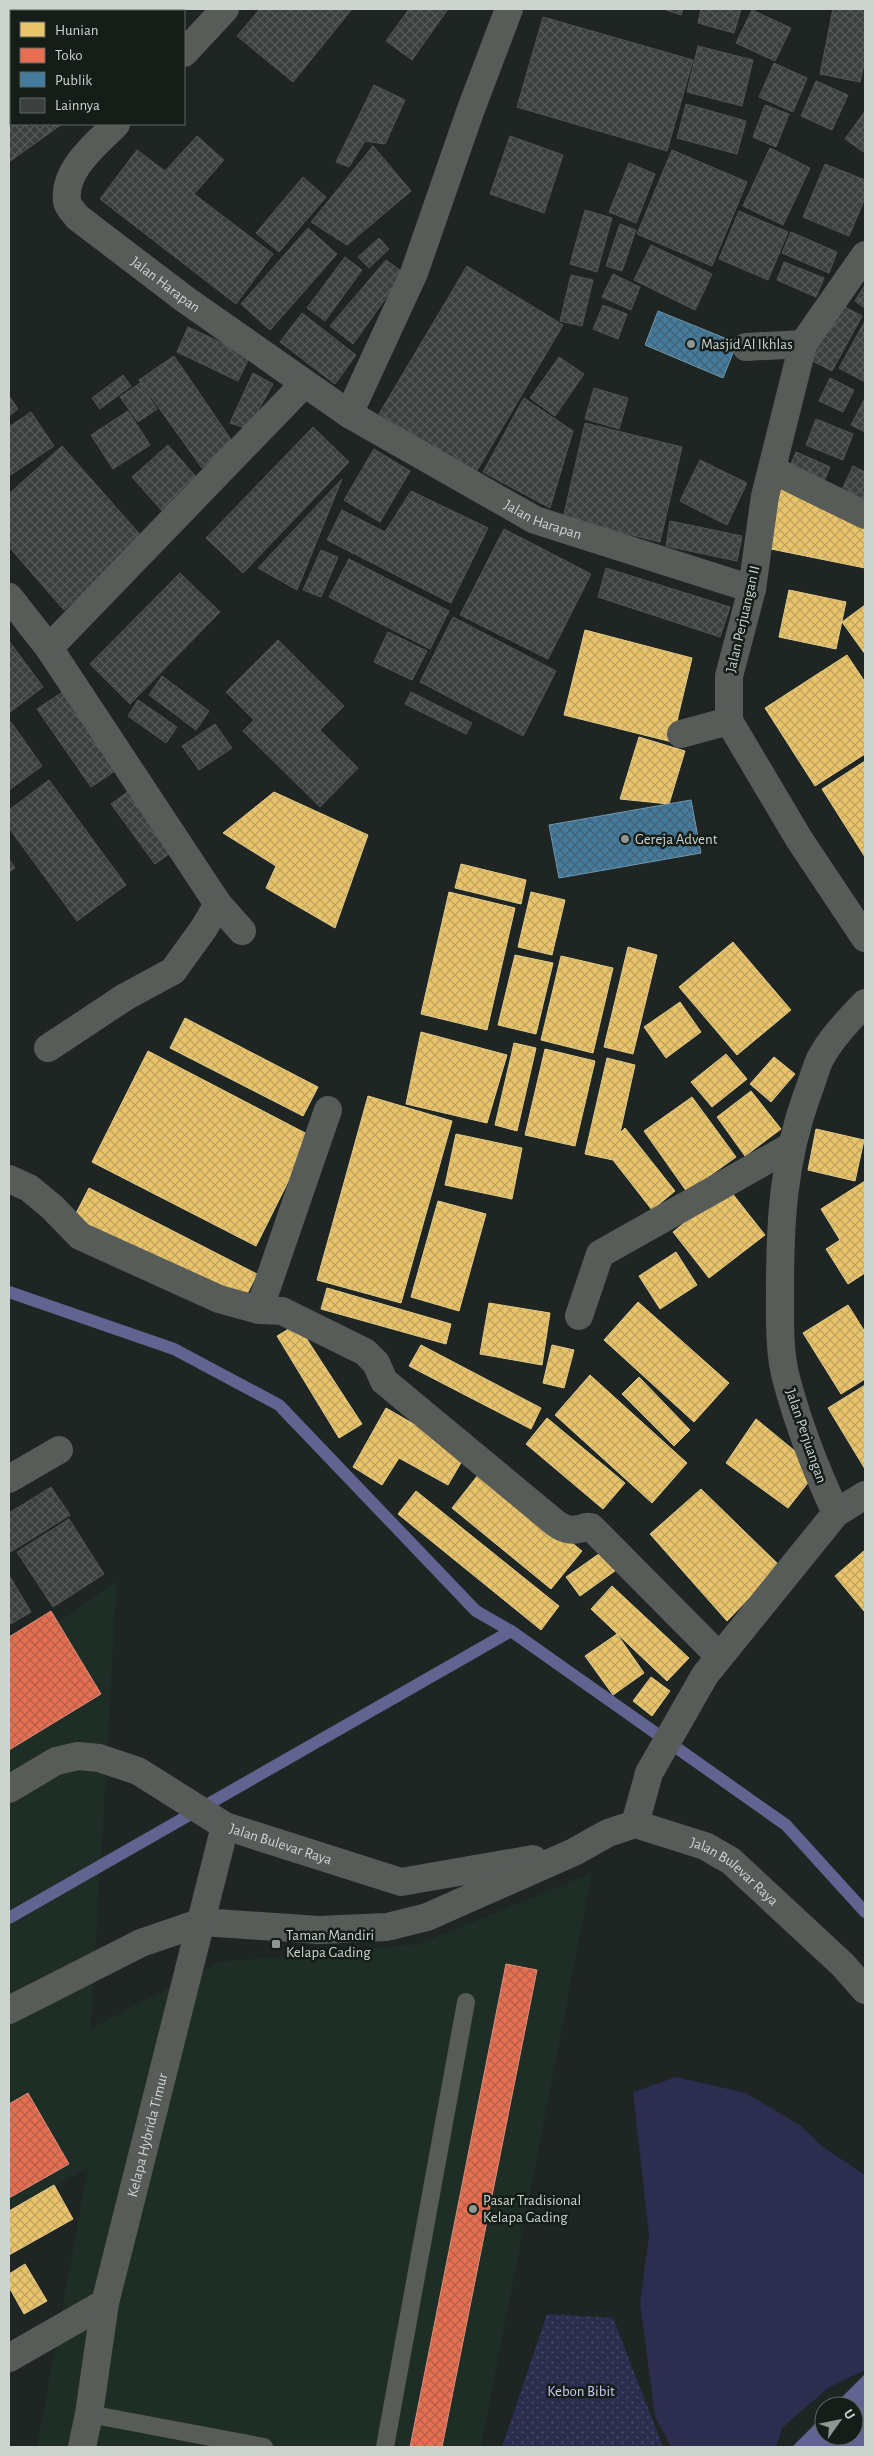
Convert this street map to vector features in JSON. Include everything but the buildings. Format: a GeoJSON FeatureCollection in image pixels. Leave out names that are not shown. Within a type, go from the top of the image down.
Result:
{"type":"FeatureCollection","features":[{"type":"Feature","properties":{"kind":"street"},"geometry":{"type":"LineString","coordinates":[[349,414],[414,273],[471,109],[509,9]]}},
{"type":"Feature","properties":{"kind":"street"},"geometry":{"type":"LineString","coordinates":[[185,52],[215,13]]}},
{"type":"Feature","properties":{"kind":"street","name":"Jalan Harapan"},"geometry":{"type":"LineString","coordinates":[[115,125],[75,167],[68,183],[67,202],[77,217],[304,384],[349,414],[535,520],[752,589]]}},
{"type":"Feature","properties":{"kind":"street","name":"Jalan Perjuangan II"},"geometry":{"type":"LineString","coordinates":[[729,721],[729,676],[752,589],[765,496],[803,344],[865,255]]}},
{"type":"Feature","properties":{"kind":"street"},"geometry":{"type":"LineString","coordinates":[[746,347],[803,344]]}},
{"type":"Feature","properties":{"kind":"street"},"geometry":{"type":"LineString","coordinates":[[49,648],[304,384]]}},
{"type":"Feature","properties":{"kind":"street"},"geometry":{"type":"LineString","coordinates":[[773,470],[865,515]]}},
{"type":"Feature","properties":{"kind":"street"},"geometry":{"type":"LineString","coordinates":[[9,598],[49,648],[218,904],[242,931]]}},
{"type":"Feature","properties":{"kind":"street"},"geometry":{"type":"LineString","coordinates":[[682,734],[729,721],[800,839],[865,938]]}},
{"type":"Feature","properties":{"kind":"street"},"geometry":{"type":"LineString","coordinates":[[48,1048],[125,997],[173,971],[199,936],[218,904]]}},
{"type":"Feature","properties":{"kind":"street","name":"Jalan Perjuangan"},"geometry":{"type":"LineString","coordinates":[[836,1513],[820,1479],[786,1377],[780,1322],[780,1250],[784,1190],[790,1147],[820,1059],[842,1028],[865,1003]]}},
{"type":"Feature","properties":{"kind":"street"},"geometry":{"type":"LineString","coordinates":[[258,1310],[328,1110]]}},
{"type":"Feature","properties":{"kind":"street"},"geometry":{"type":"LineString","coordinates":[[579,1316],[600,1254],[790,1147]]}},
{"type":"Feature","properties":{"kind":"street"},"geometry":{"type":"LineString","coordinates":[[9,1179],[29,1188],[52,1207],[80,1236],[219,1298],[258,1310],[282,1311],[365,1352],[376,1363],[384,1381],[562,1528],[570,1530],[586,1526],[591,1528],[719,1656]]}},
{"type":"Feature","properties":{"kind":"street"},"geometry":{"type":"LineString","coordinates":[[9,1479],[58,1450]]}},
{"type":"Feature","properties":{"kind":"street"},"geometry":{"type":"LineString","coordinates":[[635,1824],[649,1773],[681,1714],[719,1656],[836,1513],[865,1495]]}},
{"type":"Feature","properties":{"kind":"street","name":"Jalan Bulevar Raya"},"geometry":{"type":"LineString","coordinates":[[9,1789],[56,1761],[78,1756],[99,1758],[138,1771],[170,1789],[217,1821],[401,1882],[574,1852]]}},
{"type":"Feature","properties":{"kind":"street","name":"Kelapa Hybrida Timur"},"geometry":{"type":"LineString","coordinates":[[82,2447],[89,2414],[105,2303],[202,1922],[217,1821]]}},
{"type":"Feature","properties":{"kind":"street","name":"Jalan Bulevar Raya"},"geometry":{"type":"LineString","coordinates":[[9,2010],[141,1943],[202,1922],[319,1930],[387,1927],[427,1917],[574,1852],[608,1833],[635,1824],[706,1846],[731,1861],[843,1965],[865,1990]]}},
{"type":"Feature","properties":{"kind":"street"},"geometry":{"type":"LineString","coordinates":[[9,2358],[105,2303]]}},
{"type":"Feature","properties":{"kind":"lane"},"geometry":{"type":"LineString","coordinates":[[385,2447],[466,2002]]}},
{"type":"Feature","properties":{"kind":"lane"},"geometry":{"type":"LineString","coordinates":[[89,2414],[264,2447]]}},
{"type":"Feature","properties":{"kind":"shaded area"},"geometry":{"type":"Polygon","coordinates":[[[117,1581],[91,2028],[220,1962],[419,1944],[592,1873],[481,2447],[37,2447],[88,2168],[9,2212],[9,1657],[117,1581]]]}},
{"type":"Feature","properties":{"kind":"shaded area"},"geometry":{"type":"Polygon","coordinates":[[[865,2374],[865,2447],[792,2447],[814,2425],[814,2446],[864,2446],[864,2396],[843,2396],[865,2374]]]}},
{"type":"Feature","properties":{"kind":"green space"},"geometry":{"type":"Polygon","coordinates":[[[676,2077],[746,2093],[801,2126],[823,2147],[865,2175],[865,2370],[828,2388],[819,2396],[814,2396],[814,2400],[782,2428],[776,2447],[671,2447],[655,2416],[640,2303],[649,2235],[633,2092],[676,2077]]]}},
{"type":"Feature","properties":{"kind":"green space","name":"Kebon Bibit"},"geometry":{"type":"Polygon","coordinates":[[[547,2314],[613,2318],[663,2447],[502,2447],[547,2314]]]}},
{"type":"Feature","properties":{"kind":"waterway"},"geometry":{"type":"LineString","coordinates":[[9,1292],[174,1349],[279,1405],[476,1611],[511,1631],[786,1825],[865,1912]]}},
{"type":"Feature","properties":{"kind":"waterway"},"geometry":{"type":"LineString","coordinates":[[9,1918],[511,1631]]}},
{"type":"Feature","properties":{"kind":"place","name":"Masjid Al Ikhlas"},"geometry":{"type":"Point","coordinates":[691,344]}},
{"type":"Feature","properties":{"kind":"place","name":"Gereja Advent"},"geometry":{"type":"Point","coordinates":[625,839]}},
{"type":"Feature","properties":{"kind":"place","name":"Taman Mandiri Kelapa Gading"},"geometry":{"type":"Point","coordinates":[276,1944]}},
{"type":"Feature","properties":{"kind":"place","name":"Pasar Tradisional Kelapa Gading"},"geometry":{"type":"Point","coordinates":[473,2209]}}]}
